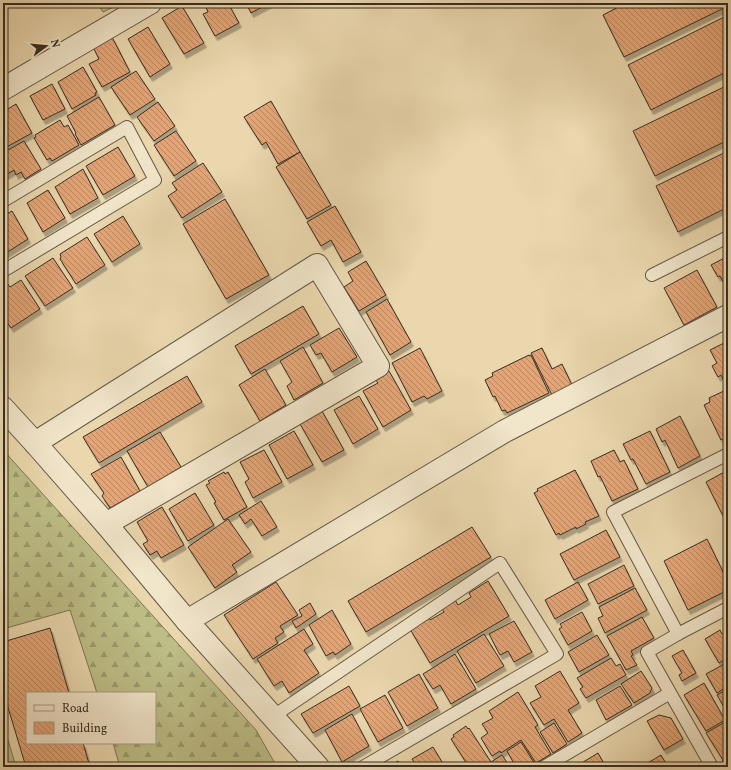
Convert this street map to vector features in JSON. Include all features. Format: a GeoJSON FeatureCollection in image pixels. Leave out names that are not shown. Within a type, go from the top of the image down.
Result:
{"type":"FeatureCollection","features":[{"type":"Feature","properties":{"kind":"street"},"geometry":{"type":"LineString","coordinates":[[3,89],[150,3]]}},
{"type":"Feature","properties":{"kind":"street"},"geometry":{"type":"LineString","coordinates":[[36,443],[318,266],[378,366],[106,524]]}},
{"type":"Feature","properties":{"kind":"street"},"geometry":{"type":"LineString","coordinates":[[187,621],[505,431],[728,316]]}},
{"type":"Feature","properties":{"kind":"street"},"geometry":{"type":"LineString","coordinates":[[3,408],[36,443],[106,524],[187,621],[318,767]]}},
{"type":"Feature","properties":{"kind":"lane"},"geometry":{"type":"LineString","coordinates":[[3,201],[127,127],[155,180],[3,271]]}},
{"type":"Feature","properties":{"kind":"lane"},"geometry":{"type":"LineString","coordinates":[[652,275],[728,237]]}},
{"type":"Feature","properties":{"kind":"lane"},"geometry":{"type":"LineString","coordinates":[[678,634],[613,512],[728,454]]}},
{"type":"Feature","properties":{"kind":"lane"},"geometry":{"type":"LineString","coordinates":[[272,717],[500,562],[557,654],[363,767]]}},
{"type":"Feature","properties":{"kind":"lane"},"geometry":{"type":"LineString","coordinates":[[712,767],[646,652],[728,608]]}},
{"type":"Feature","properties":{"kind":"lane"},"geometry":{"type":"LineString","coordinates":[[544,767],[670,693]]}},
{"type":"Feature","properties":{"kind":"green space"},"geometry":{"type":"Polygon","coordinates":[[[97,3],[122,3],[103,12],[97,3]]]}},
{"type":"Feature","properties":{"kind":"green space"},"geometry":{"type":"Polygon","coordinates":[[[3,450],[256,730],[277,767],[120,767],[113,744],[156,744],[156,692],[97,692],[70,610],[3,629],[3,450]]]}},
{"type":"Feature","properties":{"kind":"green space"},"geometry":{"type":"Polygon","coordinates":[[[3,723],[16,767],[3,767],[3,723]]]}},
{"type":"Feature","properties":{"kind":"building"},"geometry":{"type":"Polygon","coordinates":[[[204,3],[228,3],[239,23],[215,36],[203,14],[208,12],[204,3]]]}},
{"type":"Feature","properties":{"kind":"building"},"geometry":{"type":"Polygon","coordinates":[[[246,3],[270,3],[251,13],[246,3]]]}},
{"type":"Feature","properties":{"kind":"building"},"geometry":{"type":"Polygon","coordinates":[[[626,3],[728,3],[728,6],[624,57],[603,15],[626,3]]]}},
{"type":"Feature","properties":{"kind":"building"},"geometry":{"type":"Polygon","coordinates":[[[182,6],[204,43],[184,54],[162,18],[182,6]]]}},
{"type":"Feature","properties":{"kind":"building"},"geometry":{"type":"Polygon","coordinates":[[[728,15],[728,71],[651,110],[628,65],[728,15]]]}},
{"type":"Feature","properties":{"kind":"building"},"geometry":{"type":"Polygon","coordinates":[[[148,27],[170,64],[150,77],[128,39],[148,27]]]}},
{"type":"Feature","properties":{"kind":"building"},"geometry":{"type":"Polygon","coordinates":[[[112,37],[130,72],[102,87],[89,64],[99,59],[93,47],[112,37]]]}},
{"type":"Feature","properties":{"kind":"building"},"geometry":{"type":"Polygon","coordinates":[[[83,67],[97,92],[95,93],[96,95],[72,109],[58,82],[83,67]]]}},
{"type":"Feature","properties":{"kind":"building"},"geometry":{"type":"Polygon","coordinates":[[[136,71],[155,99],[130,115],[111,87],[136,71]]]}},
{"type":"Feature","properties":{"kind":"building"},"geometry":{"type":"Polygon","coordinates":[[[52,84],[65,109],[43,120],[30,96],[52,84]]]}},
{"type":"Feature","properties":{"kind":"building"},"geometry":{"type":"Polygon","coordinates":[[[728,85],[728,140],[655,176],[633,131],[728,85]]]}},
{"type":"Feature","properties":{"kind":"building"},"geometry":{"type":"Polygon","coordinates":[[[99,97],[115,125],[81,145],[67,116],[99,97]]]}},
{"type":"Feature","properties":{"kind":"building"},"geometry":{"type":"Polygon","coordinates":[[[271,101],[300,152],[278,164],[266,142],[262,145],[244,117],[271,101]]]}},
{"type":"Feature","properties":{"kind":"building"},"geometry":{"type":"Polygon","coordinates":[[[158,102],[175,126],[154,141],[137,117],[158,102]]]}},
{"type":"Feature","properties":{"kind":"building"},"geometry":{"type":"Polygon","coordinates":[[[16,104],[32,133],[3,149],[3,112],[16,104]]]}},
{"type":"Feature","properties":{"kind":"building"},"geometry":{"type":"Polygon","coordinates":[[[60,120],[64,127],[68,125],[79,145],[52,161],[50,158],[47,160],[34,138],[36,137],[35,135],[60,120]]]}},
{"type":"Feature","properties":{"kind":"building"},"geometry":{"type":"Polygon","coordinates":[[[176,131],[196,161],[174,176],[154,145],[176,131]]]}},
{"type":"Feature","properties":{"kind":"building"},"geometry":{"type":"Polygon","coordinates":[[[24,141],[41,169],[25,179],[21,172],[16,175],[14,170],[4,176],[3,153],[24,141]]]}},
{"type":"Feature","properties":{"kind":"building"},"geometry":{"type":"Polygon","coordinates":[[[118,147],[135,176],[103,195],[86,166],[118,147]]]}},
{"type":"Feature","properties":{"kind":"building"},"geometry":{"type":"Polygon","coordinates":[[[728,151],[728,207],[678,232],[656,186],[728,151]]]}},
{"type":"Feature","properties":{"kind":"building"},"geometry":{"type":"Polygon","coordinates":[[[300,152],[331,205],[307,219],[276,167],[300,152]]]}},
{"type":"Feature","properties":{"kind":"building"},"geometry":{"type":"Polygon","coordinates":[[[203,163],[222,192],[182,218],[168,196],[177,190],[172,183],[203,163]]]}},
{"type":"Feature","properties":{"kind":"building"},"geometry":{"type":"Polygon","coordinates":[[[83,169],[98,198],[70,214],[55,187],[83,169]]]}},
{"type":"Feature","properties":{"kind":"building"},"geometry":{"type":"Polygon","coordinates":[[[48,190],[65,218],[43,232],[27,203],[48,190]]]}},
{"type":"Feature","properties":{"kind":"building"},"geometry":{"type":"Polygon","coordinates":[[[225,199],[269,275],[226,299],[183,224],[225,199]]]}},
{"type":"Feature","properties":{"kind":"building"},"geometry":{"type":"Polygon","coordinates":[[[335,206],[361,252],[343,262],[331,240],[321,246],[307,222],[335,206]]]}},
{"type":"Feature","properties":{"kind":"building"},"geometry":{"type":"Polygon","coordinates":[[[12,211],[28,239],[3,255],[3,216],[12,211]]]}},
{"type":"Feature","properties":{"kind":"building"},"geometry":{"type":"Polygon","coordinates":[[[123,216],[140,244],[112,262],[94,234],[123,216]]]}},
{"type":"Feature","properties":{"kind":"building"},"geometry":{"type":"Polygon","coordinates":[[[87,237],[105,265],[76,284],[60,259],[60,254],[87,237]]]}},
{"type":"Feature","properties":{"kind":"building"},"geometry":{"type":"Polygon","coordinates":[[[728,256],[728,291],[720,276],[718,277],[711,265],[728,256]]]}},
{"type":"Feature","properties":{"kind":"building"},"geometry":{"type":"Polygon","coordinates":[[[53,258],[73,288],[45,306],[25,276],[53,258]]]}},
{"type":"Feature","properties":{"kind":"building"},"geometry":{"type":"Polygon","coordinates":[[[366,261],[386,295],[359,311],[344,287],[353,281],[348,272],[366,261]]]}},
{"type":"Feature","properties":{"kind":"building"},"geometry":{"type":"Polygon","coordinates":[[[697,270],[717,307],[684,325],[664,288],[697,270]]]}},
{"type":"Feature","properties":{"kind":"building"},"geometry":{"type":"Polygon","coordinates":[[[21,280],[40,309],[11,328],[3,316],[3,286],[7,283],[10,287],[21,280]]]}},
{"type":"Feature","properties":{"kind":"building"},"geometry":{"type":"Polygon","coordinates":[[[387,299],[411,342],[390,355],[366,312],[387,299]]]}},
{"type":"Feature","properties":{"kind":"building"},"geometry":{"type":"Polygon","coordinates":[[[303,306],[319,334],[251,374],[235,346],[303,306]]]}},
{"type":"Feature","properties":{"kind":"building"},"geometry":{"type":"Polygon","coordinates":[[[339,328],[357,357],[332,372],[321,353],[316,355],[310,345],[339,328]]]}},
{"type":"Feature","properties":{"kind":"building"},"geometry":{"type":"Polygon","coordinates":[[[728,341],[728,381],[725,383],[721,375],[718,377],[712,366],[717,363],[710,350],[728,341]]]}},
{"type":"Feature","properties":{"kind":"building"},"geometry":{"type":"Polygon","coordinates":[[[303,347],[323,383],[294,400],[287,386],[292,382],[280,361],[303,347]]]}},
{"type":"Feature","properties":{"kind":"building"},"geometry":{"type":"Polygon","coordinates":[[[420,348],[442,391],[427,399],[424,396],[412,402],[392,363],[420,348]]]}},
{"type":"Feature","properties":{"kind":"building"},"geometry":{"type":"Polygon","coordinates":[[[542,348],[552,369],[562,364],[572,385],[552,395],[531,353],[542,348]]]}},
{"type":"Feature","properties":{"kind":"building"},"geometry":{"type":"Polygon","coordinates":[[[531,355],[549,393],[507,413],[505,410],[502,411],[485,380],[493,376],[492,373],[531,355]]]}},
{"type":"Feature","properties":{"kind":"building"},"geometry":{"type":"Polygon","coordinates":[[[265,369],[286,405],[260,421],[239,385],[265,369]]]}},
{"type":"Feature","properties":{"kind":"building"},"geometry":{"type":"Polygon","coordinates":[[[389,371],[411,410],[383,427],[363,391],[378,383],[375,379],[389,371]]]}},
{"type":"Feature","properties":{"kind":"building"},"geometry":{"type":"Polygon","coordinates":[[[187,376],[202,402],[99,463],[83,437],[187,376]]]}},
{"type":"Feature","properties":{"kind":"building"},"geometry":{"type":"Polygon","coordinates":[[[728,389],[728,440],[726,437],[721,440],[704,405],[710,402],[709,398],[728,389]]]}},
{"type":"Feature","properties":{"kind":"building"},"geometry":{"type":"Polygon","coordinates":[[[359,396],[378,429],[353,444],[334,410],[359,396]]]}},
{"type":"Feature","properties":{"kind":"building"},"geometry":{"type":"Polygon","coordinates":[[[322,411],[344,450],[322,462],[300,424],[322,411]]]}},
{"type":"Feature","properties":{"kind":"building"},"geometry":{"type":"Polygon","coordinates":[[[680,416],[700,456],[678,468],[665,440],[662,442],[656,429],[680,416]]]}},
{"type":"Feature","properties":{"kind":"building"},"geometry":{"type":"Polygon","coordinates":[[[294,431],[313,465],[287,479],[269,445],[294,431]]]}},
{"type":"Feature","properties":{"kind":"building"},"geometry":{"type":"Polygon","coordinates":[[[650,431],[670,472],[646,484],[623,444],[650,431]]]}},
{"type":"Feature","properties":{"kind":"building"},"geometry":{"type":"Polygon","coordinates":[[[160,432],[181,467],[148,487],[127,451],[160,432]]]}},
{"type":"Feature","properties":{"kind":"building"},"geometry":{"type":"Polygon","coordinates":[[[264,450],[282,482],[253,498],[245,482],[249,479],[240,462],[264,450]]]}},
{"type":"Feature","properties":{"kind":"building"},"geometry":{"type":"Polygon","coordinates":[[[614,450],[620,462],[624,460],[638,489],[612,501],[600,476],[598,477],[591,461],[614,450]]]}},
{"type":"Feature","properties":{"kind":"building"},"geometry":{"type":"Polygon","coordinates":[[[121,457],[140,491],[110,508],[102,496],[104,493],[91,474],[121,457]]]}},
{"type":"Feature","properties":{"kind":"building"},"geometry":{"type":"Polygon","coordinates":[[[575,470],[599,516],[585,522],[586,524],[576,529],[576,527],[560,535],[559,533],[556,535],[534,493],[538,491],[537,489],[575,470]]]}},
{"type":"Feature","properties":{"kind":"building"},"geometry":{"type":"Polygon","coordinates":[[[728,470],[728,519],[725,520],[706,482],[728,470]]]}},
{"type":"Feature","properties":{"kind":"building"},"geometry":{"type":"Polygon","coordinates":[[[224,472],[225,474],[228,472],[247,507],[224,520],[206,485],[210,483],[208,481],[224,472]]]}},
{"type":"Feature","properties":{"kind":"building"},"geometry":{"type":"Polygon","coordinates":[[[195,493],[214,525],[188,541],[169,509],[195,493]]]}},
{"type":"Feature","properties":{"kind":"building"},"geometry":{"type":"Polygon","coordinates":[[[261,501],[277,527],[262,536],[251,519],[245,524],[239,515],[261,501]]]}},
{"type":"Feature","properties":{"kind":"building"},"geometry":{"type":"Polygon","coordinates":[[[162,507],[184,545],[161,558],[157,551],[150,555],[143,544],[148,541],[137,522],[162,507]]]}},
{"type":"Feature","properties":{"kind":"building"},"geometry":{"type":"Polygon","coordinates":[[[228,519],[251,552],[232,565],[237,572],[215,588],[188,547],[228,519]]]}},
{"type":"Feature","properties":{"kind":"building"},"geometry":{"type":"Polygon","coordinates":[[[472,527],[491,557],[366,632],[348,601],[472,527]]]}},
{"type":"Feature","properties":{"kind":"building"},"geometry":{"type":"Polygon","coordinates":[[[606,530],[620,557],[574,580],[560,554],[606,530]]]}},
{"type":"Feature","properties":{"kind":"building"},"geometry":{"type":"Polygon","coordinates":[[[707,539],[728,582],[728,590],[688,610],[664,561],[707,539]]]}},
{"type":"Feature","properties":{"kind":"building"},"geometry":{"type":"Polygon","coordinates":[[[624,565],[634,586],[598,604],[588,584],[624,565]]]}},
{"type":"Feature","properties":{"kind":"building"},"geometry":{"type":"Polygon","coordinates":[[[488,581],[509,616],[430,663],[410,629],[429,617],[430,620],[444,612],[442,609],[455,600],[458,605],[471,597],[469,593],[488,581]]]}},
{"type":"Feature","properties":{"kind":"building"},"geometry":{"type":"Polygon","coordinates":[[[276,582],[298,615],[280,626],[284,632],[275,638],[278,643],[253,659],[224,615],[276,582]]]}},
{"type":"Feature","properties":{"kind":"building"},"geometry":{"type":"Polygon","coordinates":[[[578,582],[588,600],[555,619],[545,600],[578,582]]]}},
{"type":"Feature","properties":{"kind":"building"},"geometry":{"type":"Polygon","coordinates":[[[635,588],[647,610],[605,633],[598,618],[603,616],[599,607],[635,588]]]}},
{"type":"Feature","properties":{"kind":"building"},"geometry":{"type":"Polygon","coordinates":[[[310,603],[316,614],[296,628],[292,621],[302,616],[299,610],[310,603]]]}},
{"type":"Feature","properties":{"kind":"building"},"geometry":{"type":"Polygon","coordinates":[[[332,610],[351,644],[335,655],[333,652],[326,656],[309,625],[332,610]]]}},
{"type":"Feature","properties":{"kind":"building"},"geometry":{"type":"Polygon","coordinates":[[[582,612],[592,631],[568,645],[559,629],[562,627],[560,624],[582,612]]]}},
{"type":"Feature","properties":{"kind":"building"},"geometry":{"type":"Polygon","coordinates":[[[642,617],[654,638],[631,651],[633,655],[631,656],[637,665],[626,670],[607,636],[642,617]]]}},
{"type":"Feature","properties":{"kind":"building"},"geometry":{"type":"Polygon","coordinates":[[[514,621],[532,652],[514,662],[508,651],[500,655],[489,634],[514,621]]]}},
{"type":"Feature","properties":{"kind":"building"},"geometry":{"type":"Polygon","coordinates":[[[728,625],[728,636],[725,631],[727,629],[725,627],[728,625]]]}},
{"type":"Feature","properties":{"kind":"building"},"geometry":{"type":"Polygon","coordinates":[[[50,628],[69,692],[26,692],[26,744],[83,744],[90,767],[26,767],[3,691],[3,642],[50,628]]]}},
{"type":"Feature","properties":{"kind":"building"},"geometry":{"type":"Polygon","coordinates":[[[304,629],[313,644],[304,650],[319,673],[289,693],[282,681],[274,686],[257,659],[304,629]]]}},
{"type":"Feature","properties":{"kind":"building"},"geometry":{"type":"Polygon","coordinates":[[[720,630],[728,639],[728,658],[719,663],[705,639],[720,630]]]}},
{"type":"Feature","properties":{"kind":"building"},"geometry":{"type":"Polygon","coordinates":[[[484,634],[504,666],[476,683],[457,651],[484,634]]]}},
{"type":"Feature","properties":{"kind":"building"},"geometry":{"type":"Polygon","coordinates":[[[597,635],[609,655],[579,672],[568,652],[597,635]]]}},
{"type":"Feature","properties":{"kind":"building"},"geometry":{"type":"Polygon","coordinates":[[[683,650],[696,673],[682,681],[679,675],[682,673],[672,656],[683,650]]]}},
{"type":"Feature","properties":{"kind":"building"},"geometry":{"type":"Polygon","coordinates":[[[455,654],[476,689],[451,704],[440,685],[433,689],[423,674],[455,654]]]}},
{"type":"Feature","properties":{"kind":"building"},"geometry":{"type":"Polygon","coordinates":[[[611,658],[616,666],[620,664],[626,675],[586,698],[580,689],[583,687],[577,678],[611,658]]]}},
{"type":"Feature","properties":{"kind":"building"},"geometry":{"type":"Polygon","coordinates":[[[728,662],[728,686],[717,693],[706,674],[728,662]]]}},
{"type":"Feature","properties":{"kind":"building"},"geometry":{"type":"Polygon","coordinates":[[[560,671],[579,703],[568,710],[582,733],[568,742],[554,719],[544,725],[530,703],[541,697],[535,686],[560,671]]]}},
{"type":"Feature","properties":{"kind":"building"},"geometry":{"type":"Polygon","coordinates":[[[641,671],[652,688],[650,693],[634,703],[621,684],[641,671]]]}},
{"type":"Feature","properties":{"kind":"building"},"geometry":{"type":"Polygon","coordinates":[[[419,674],[438,708],[407,726],[388,692],[419,674]]]}},
{"type":"Feature","properties":{"kind":"building"},"geometry":{"type":"Polygon","coordinates":[[[704,683],[725,720],[706,731],[684,695],[704,683]]]}},
{"type":"Feature","properties":{"kind":"building"},"geometry":{"type":"Polygon","coordinates":[[[349,686],[360,706],[313,733],[301,714],[349,686]]]}},
{"type":"Feature","properties":{"kind":"building"},"geometry":{"type":"Polygon","coordinates":[[[620,686],[632,705],[606,720],[596,700],[620,686]]]}},
{"type":"Feature","properties":{"kind":"building"},"geometry":{"type":"Polygon","coordinates":[[[728,689],[728,714],[717,695],[728,689]]]}},
{"type":"Feature","properties":{"kind":"building"},"geometry":{"type":"Polygon","coordinates":[[[518,692],[538,725],[535,727],[551,754],[536,763],[521,740],[501,753],[500,751],[492,756],[481,738],[488,733],[482,724],[493,718],[489,711],[518,692]]]}},
{"type":"Feature","properties":{"kind":"building"},"geometry":{"type":"Polygon","coordinates":[[[385,695],[403,728],[378,742],[360,709],[385,695]]]}},
{"type":"Feature","properties":{"kind":"building"},"geometry":{"type":"Polygon","coordinates":[[[352,714],[369,746],[342,762],[325,730],[352,714]]]}},
{"type":"Feature","properties":{"kind":"building"},"geometry":{"type":"Polygon","coordinates":[[[659,715],[671,718],[683,739],[664,750],[647,721],[659,715]]]}},
{"type":"Feature","properties":{"kind":"building"},"geometry":{"type":"Polygon","coordinates":[[[727,721],[728,757],[723,760],[706,733],[727,721]]]}},
{"type":"Feature","properties":{"kind":"building"},"geometry":{"type":"Polygon","coordinates":[[[554,723],[567,744],[553,753],[540,732],[554,723]]]}},
{"type":"Feature","properties":{"kind":"building"},"geometry":{"type":"Polygon","coordinates":[[[466,726],[468,729],[469,728],[491,762],[502,755],[510,767],[469,767],[451,739],[454,737],[453,735],[466,726]]]}},
{"type":"Feature","properties":{"kind":"building"},"geometry":{"type":"Polygon","coordinates":[[[521,742],[535,764],[530,767],[516,767],[507,751],[521,742]]]}},
{"type":"Feature","properties":{"kind":"building"},"geometry":{"type":"Polygon","coordinates":[[[433,747],[445,767],[417,767],[412,759],[433,747]]]}},
{"type":"Feature","properties":{"kind":"building"},"geometry":{"type":"Polygon","coordinates":[[[598,753],[606,767],[582,767],[580,764],[598,753]]]}},
{"type":"Feature","properties":{"kind":"building"},"geometry":{"type":"Polygon","coordinates":[[[661,755],[668,767],[641,767],[661,755]]]}},
{"type":"Feature","properties":{"kind":"building"},"geometry":{"type":"Polygon","coordinates":[[[728,758],[728,767],[726,767],[722,761],[728,758]]]}},
{"type":"Feature","properties":{"kind":"building"},"geometry":{"type":"Polygon","coordinates":[[[398,761],[401,767],[389,767],[398,761]]]}}]}
